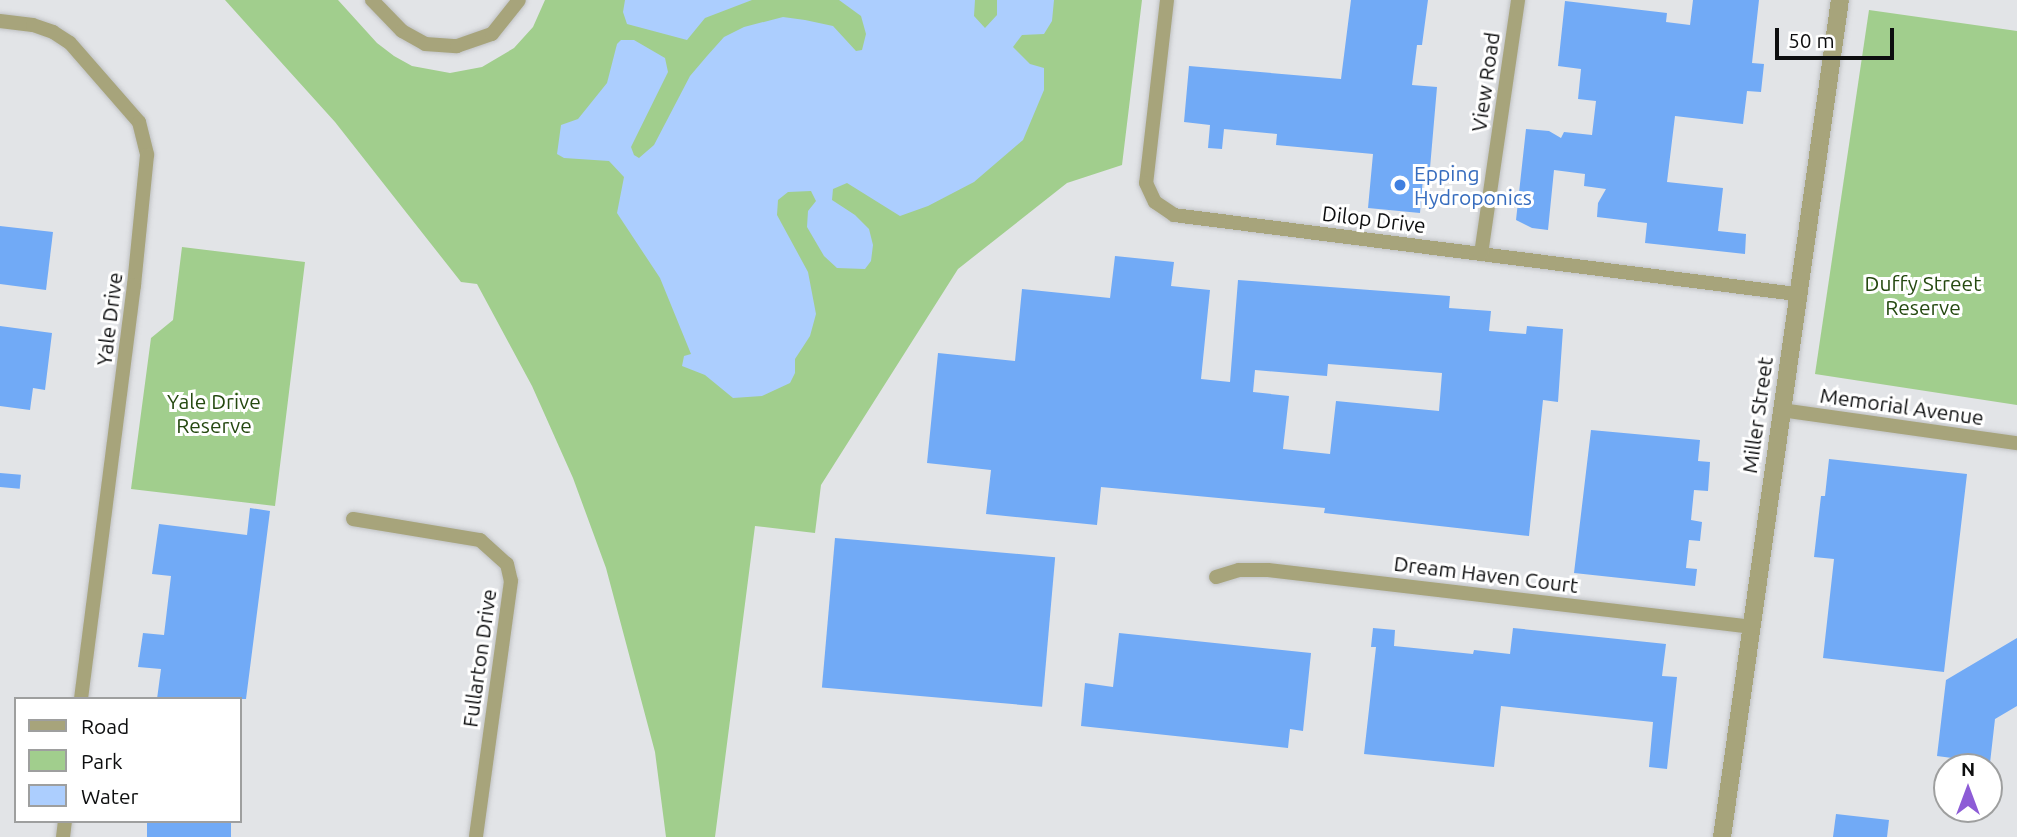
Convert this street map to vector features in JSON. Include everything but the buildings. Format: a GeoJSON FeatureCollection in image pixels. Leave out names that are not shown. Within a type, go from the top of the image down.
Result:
{"type":"FeatureCollection","features":[{"type":"Feature","properties":{"kind":"street"},"geometry":{"type":"LineString","coordinates":[[372,0],[402,31],[413,38],[425,44],[457,46],[492,34],[519,0]]}},
{"type":"Feature","properties":{"kind":"street","name":"Dilop Drive"},"geometry":{"type":"LineString","coordinates":[[1167,0],[1146,183],[1154,202],[1164,210],[1186,218],[1796,294]]}},
{"type":"Feature","properties":{"kind":"street","name":"View Road"},"geometry":{"type":"LineString","coordinates":[[1481,254],[1518,0]]}},
{"type":"Feature","properties":{"kind":"street","name":"Miller Street"},"geometry":{"type":"LineString","coordinates":[[1722,837],[1796,294],[1840,0]]}},
{"type":"Feature","properties":{"kind":"street","name":"Yale Drive"},"geometry":{"type":"LineString","coordinates":[[0,21],[33,25],[53,32],[70,43],[139,122],[148,155],[81,697]]}},
{"type":"Feature","properties":{"kind":"street","name":"Memorial Avenue"},"geometry":{"type":"LineString","coordinates":[[1781,410],[2017,443]]}},
{"type":"Feature","properties":{"kind":"street","name":"Fullarton Drive"},"geometry":{"type":"LineString","coordinates":[[354,519],[480,540],[507,565],[511,581],[510,594],[476,837]]}},
{"type":"Feature","properties":{"kind":"street","name":"Dream Haven Court"},"geometry":{"type":"LineString","coordinates":[[1216,577],[1238,570],[1268,569],[1751,627]]}},
{"type":"Feature","properties":{"kind":"green space"},"geometry":{"type":"Polygon","coordinates":[[[225,0],[338,0],[377,43],[394,56],[412,66],[450,73],[482,67],[514,48],[533,27],[545,0],[1142,0],[1122,165],[1067,183],[958,269],[821,485],[815,533],[755,526],[715,837],[666,837],[655,752],[606,568],[573,478],[532,386],[477,284],[461,282],[335,122],[225,0]]]}},
{"type":"Feature","properties":{"kind":"green space","name":"Duffy Street Reserve"},"geometry":{"type":"Polygon","coordinates":[[[1869,10],[2017,31],[2017,405],[1815,374],[1869,10]]]}},
{"type":"Feature","properties":{"kind":"green space","name":"Yale Drive Reserve"},"geometry":{"type":"Polygon","coordinates":[[[182,247],[305,262],[275,506],[131,489],[151,338],[173,320],[182,247]]]}},
{"type":"Feature","properties":{"kind":"water"},"geometry":{"type":"Polygon","coordinates":[[[625,0],[752,0],[705,18],[687,40],[627,24],[623,12],[625,0]]]}},
{"type":"Feature","properties":{"kind":"water"},"geometry":{"type":"Polygon","coordinates":[[[839,0],[975,0],[974,16],[985,28],[997,15],[997,0],[1054,0],[1052,21],[1044,34],[1022,35],[1013,47],[1030,64],[1044,68],[1044,90],[1023,140],[974,182],[928,206],[900,216],[847,183],[833,189],[832,200],[855,215],[869,229],[873,245],[871,261],[865,269],[837,268],[824,256],[807,227],[808,211],[816,201],[811,191],[788,192],[778,200],[777,215],[808,272],[816,314],[810,336],[795,359],[795,373],[790,383],[762,396],[733,398],[705,375],[682,366],[684,356],[691,354],[660,278],[617,213],[624,177],[609,161],[564,158],[557,154],[561,125],[578,119],[607,83],[617,44],[621,40],[634,40],[665,58],[668,72],[631,147],[634,155],[639,158],[654,145],[690,76],[724,37],[744,27],[783,17],[805,20],[833,26],[856,51],[862,50],[866,34],[861,16],[839,0]]]}},
{"type":"Feature","properties":{"kind":"place","name":"Epping Hydroponics"},"geometry":{"type":"Point","coordinates":[1400,185]}}]}
